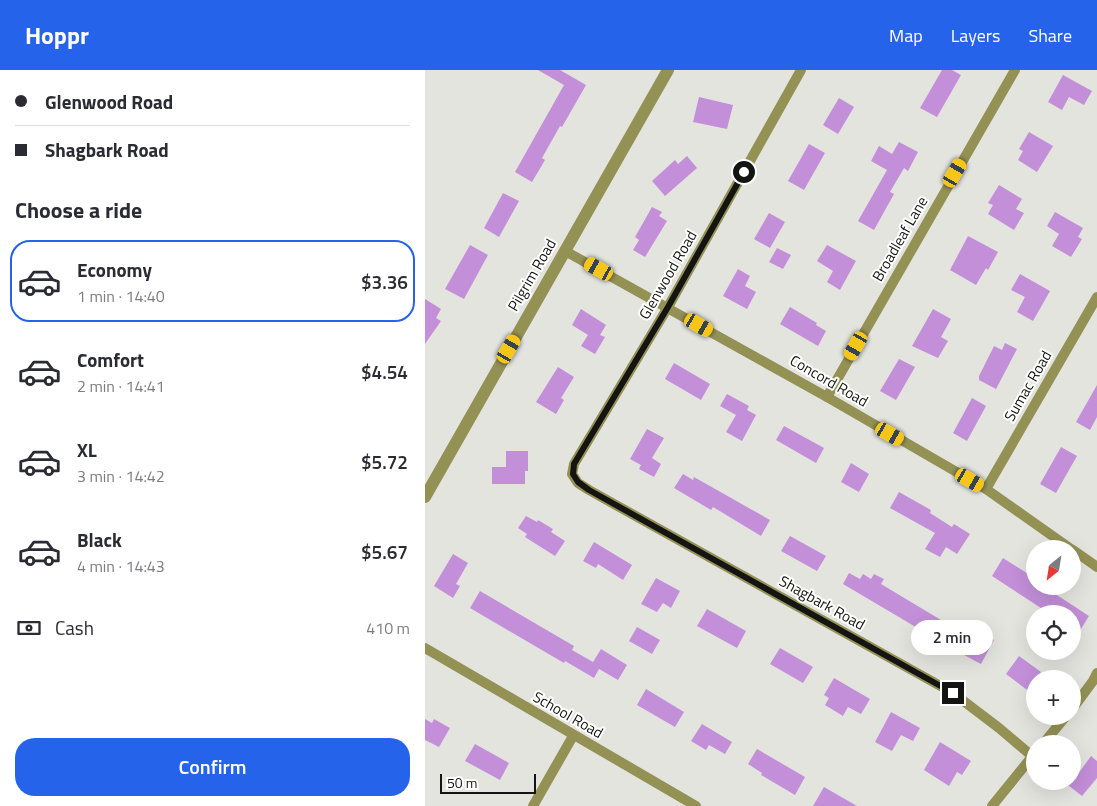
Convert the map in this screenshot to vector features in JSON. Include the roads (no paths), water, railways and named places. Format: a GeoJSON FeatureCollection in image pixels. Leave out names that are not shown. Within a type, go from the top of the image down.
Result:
{"type":"FeatureCollection","features":[{"type":"Feature","properties":{"kind":"street","name":"Pilgrim Road"},"geometry":{"type":"LineString","coordinates":[[425,497],[668,70]]}},
{"type":"Feature","properties":{"kind":"street","name":"Glenwood Road"},"geometry":{"type":"LineString","coordinates":[[589,490],[578,482],[573,474],[574,464],[668,307],[801,70]]}},
{"type":"Feature","properties":{"kind":"street","name":"Broadleaf Lane"},"geometry":{"type":"LineString","coordinates":[[827,397],[1015,70]]}},
{"type":"Feature","properties":{"kind":"street","name":"Concord Road"},"geometry":{"type":"LineString","coordinates":[[565,250],[827,397],[986,489],[1059,540]]}},
{"type":"Feature","properties":{"kind":"street","name":"Sumac Road"},"geometry":{"type":"LineString","coordinates":[[986,489],[1097,297]]}},
{"type":"Feature","properties":{"kind":"street","name":"Shagbark Road"},"geometry":{"type":"LineString","coordinates":[[589,490],[953,693],[1026,748]]}},
{"type":"Feature","properties":{"kind":"street","name":"Concord Road"},"geometry":{"type":"LineString","coordinates":[[1081,555],[1097,567]]}},
{"type":"Feature","properties":{"kind":"street","name":"School Road"},"geometry":{"type":"LineString","coordinates":[[425,648],[573,736],[697,806]]}},
{"type":"Feature","properties":{"kind":"street"},"geometry":{"type":"LineString","coordinates":[[1081,698],[1093,682],[1097,673]]}},
{"type":"Feature","properties":{"kind":"street"},"geometry":{"type":"LineString","coordinates":[[1050,735],[1059,725]]}},
{"type":"Feature","properties":{"kind":"street"},"geometry":{"type":"LineString","coordinates":[[533,806],[573,736]]}},
{"type":"Feature","properties":{"kind":"street"},"geometry":{"type":"LineString","coordinates":[[992,806],[1026,764]]}}]}
